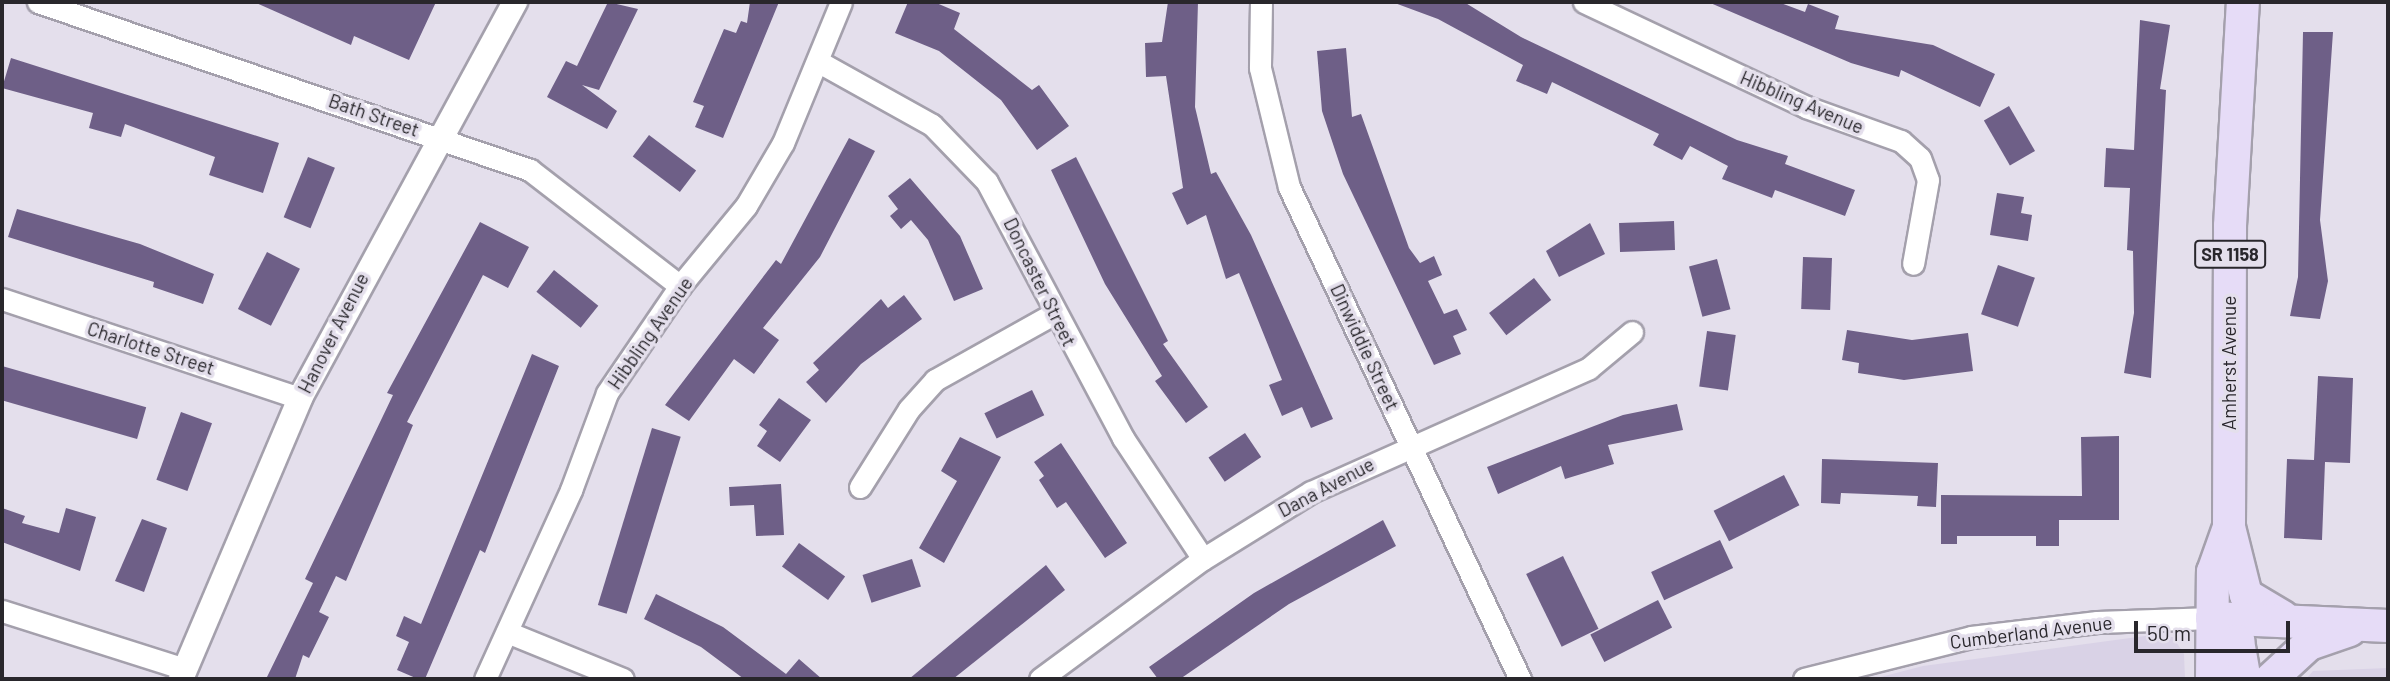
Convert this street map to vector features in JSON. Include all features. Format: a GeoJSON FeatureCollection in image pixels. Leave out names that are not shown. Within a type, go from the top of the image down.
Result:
{"type":"FeatureCollection","features":[{"type":"Feature","properties":{"kind":"main road","name":"Amherst Avenue"},"geometry":{"type":"LineString","coordinates":[[2212,679],[2213,572],[2229,527],[2230,226],[2243,2]]}},
{"type":"Feature","properties":{"kind":"main road"},"geometry":{"type":"LineString","coordinates":[[2229,527],[2246,595],[2263,609],[2298,621]]}},
{"type":"Feature","properties":{"kind":"main road"},"geometry":{"type":"LineString","coordinates":[[2212,618],[2238,640],[2245,679]]}},
{"type":"Feature","properties":{"kind":"main road","name":"Cumberland Avenue"},"geometry":{"type":"LineString","coordinates":[[2212,618],[2376,626]]}},
{"type":"Feature","properties":{"kind":"main road"},"geometry":{"type":"LineString","coordinates":[[2271,679],[2309,644],[2376,626]]}},
{"type":"Feature","properties":{"kind":"street","name":"Bath Street"},"geometry":{"type":"LineString","coordinates":[[38,2],[438,137],[549,181],[680,286]]}},
{"type":"Feature","properties":{"kind":"street","name":"Hanover Avenue"},"geometry":{"type":"LineString","coordinates":[[183,674],[300,398],[438,137],[515,2]]}},
{"type":"Feature","properties":{"kind":"street","name":"Hibbling Avenue"},"geometry":{"type":"LineString","coordinates":[[485,679],[607,393],[680,286],[746,206],[819,62],[841,2]]}},
{"type":"Feature","properties":{"kind":"street","name":"Dinwiddie Street"},"geometry":{"type":"LineString","coordinates":[[1261,2],[1260,68],[1276,153],[1520,679]]}},
{"type":"Feature","properties":{"kind":"street","name":"Hibbling Avenue"},"geometry":{"type":"LineString","coordinates":[[1584,2],[1806,107],[1901,141],[1920,158],[1928,180],[1913,264]]}},
{"type":"Feature","properties":{"kind":"street","name":"Doncaster Street"},"geometry":{"type":"LineString","coordinates":[[819,62],[900,103],[964,154],[1007,213],[1053,314],[1123,438],[1203,559]]}},
{"type":"Feature","properties":{"kind":"street","name":"Charlotte Street"},"geometry":{"type":"LineString","coordinates":[[2,299],[300,398]]}},
{"type":"Feature","properties":{"kind":"street"},"geometry":{"type":"LineString","coordinates":[[860,487],[909,409],[935,380],[1053,314]]}},
{"type":"Feature","properties":{"kind":"street","name":"Dana Avenue"},"geometry":{"type":"LineString","coordinates":[[1040,679],[1203,559],[1311,492],[1410,443],[1589,368],[1632,332]]}},
{"type":"Feature","properties":{"kind":"street"},"geometry":{"type":"LineString","coordinates":[[2,611],[183,674]]}},
{"type":"Feature","properties":{"kind":"street","name":"Cumberland Avenue"},"geometry":{"type":"LineString","coordinates":[[1804,679],[1971,637],[2097,622],[2212,618]]}},
{"type":"Feature","properties":{"kind":"street"},"geometry":{"type":"LineString","coordinates":[[507,632],[623,679]]}},
{"type":"Feature","properties":{"kind":"shaded area"},"geometry":{"type":"Polygon","coordinates":[[[2145,636],[2173,637],[2184,654],[2185,679],[1873,679],[1923,666],[2145,636]]]}},
{"type":"Feature","properties":{"kind":"shaded area"},"geometry":{"type":"Polygon","coordinates":[[[2388,668],[2388,679],[2306,679],[2313,671],[2388,668]]]}},
{"type":"Feature","properties":{"kind":"building"},"geometry":{"type":"Polygon","coordinates":[[[254,2],[436,2],[409,60],[354,36],[351,45],[254,2]]]}},
{"type":"Feature","properties":{"kind":"building"},"geometry":{"type":"Polygon","coordinates":[[[608,2],[638,9],[599,90],[582,85],[617,111],[607,129],[547,97],[566,61],[577,66],[608,2]]]}},
{"type":"Feature","properties":{"kind":"building"},"geometry":{"type":"Polygon","coordinates":[[[750,2],[779,2],[723,138],[695,127],[704,106],[693,102],[724,29],[736,33],[741,21],[747,23],[750,2]]]}},
{"type":"Feature","properties":{"kind":"building"},"geometry":{"type":"Polygon","coordinates":[[[908,2],[934,2],[960,13],[954,29],[1032,90],[1039,85],[1069,126],[1037,150],[1001,100],[939,51],[895,33],[908,2]]]}},
{"type":"Feature","properties":{"kind":"building"},"geometry":{"type":"Polygon","coordinates":[[[1168,2],[1198,2],[1195,107],[1211,174],[1216,172],[1251,235],[1333,419],[1311,428],[1302,407],[1282,416],[1269,385],[1282,380],[1239,273],[1226,279],[1206,215],[1187,225],[1172,193],[1183,188],[1166,76],[1146,77],[1145,43],[1162,42],[1168,2]]]}},
{"type":"Feature","properties":{"kind":"building"},"geometry":{"type":"Polygon","coordinates":[[[1392,2],[1464,2],[1521,37],[1737,140],[1788,156],[1785,164],[1855,190],[1845,216],[1775,190],[1772,198],[1722,179],[1728,166],[1690,146],[1682,160],[1653,145],[1659,134],[1552,82],[1547,94],[1516,81],[1523,65],[1438,19],[1392,2]]]}},
{"type":"Feature","properties":{"kind":"building"},"geometry":{"type":"Polygon","coordinates":[[[1708,2],[1778,2],[1805,12],[1808,4],[1839,16],[1835,29],[1933,45],[1995,74],[1980,107],[1901,70],[1899,77],[1851,63],[1708,2]]]}},
{"type":"Feature","properties":{"kind":"building"},"geometry":{"type":"Polygon","coordinates":[[[2140,20],[2170,25],[2160,89],[2166,90],[2151,378],[2124,373],[2134,313],[2133,251],[2127,250],[2130,188],[2104,187],[2106,148],[2134,150],[2140,20]]]}},
{"type":"Feature","properties":{"kind":"building"},"geometry":{"type":"Polygon","coordinates":[[[2303,32],[2333,32],[2320,220],[2328,281],[2320,319],[2290,316],[2298,277],[2303,32]]]}},
{"type":"Feature","properties":{"kind":"building"},"geometry":{"type":"Polygon","coordinates":[[[1346,48],[1352,117],[1361,114],[1409,248],[1420,263],[1434,256],[1442,275],[1428,281],[1444,314],[1457,309],[1467,330],[1453,336],[1461,354],[1434,365],[1343,174],[1322,111],[1317,51],[1346,48]]]}},
{"type":"Feature","properties":{"kind":"building"},"geometry":{"type":"Polygon","coordinates":[[[11,58],[279,143],[263,193],[209,175],[215,157],[125,124],[121,137],[89,128],[93,113],[2,88],[11,58]]]}},
{"type":"Feature","properties":{"kind":"building"},"geometry":{"type":"Polygon","coordinates":[[[2009,106],[2035,151],[2010,166],[1984,120],[2009,106]]]}},
{"type":"Feature","properties":{"kind":"building"},"geometry":{"type":"Polygon","coordinates":[[[649,135],[696,171],[680,192],[633,157],[649,135]]]}},
{"type":"Feature","properties":{"kind":"building"},"geometry":{"type":"Polygon","coordinates":[[[849,138],[875,151],[820,257],[763,328],[779,340],[754,374],[734,359],[689,421],[665,405],[776,260],[781,264],[849,138]]]}},
{"type":"Feature","properties":{"kind":"building"},"geometry":{"type":"Polygon","coordinates":[[[308,157],[335,168],[311,228],[284,217],[308,157]]]}},
{"type":"Feature","properties":{"kind":"building"},"geometry":{"type":"Polygon","coordinates":[[[1076,157],[1168,341],[1163,344],[1208,407],[1186,423],[1155,381],[1162,376],[1105,284],[1051,170],[1076,157]]]}},
{"type":"Feature","properties":{"kind":"building"},"geometry":{"type":"Polygon","coordinates":[[[910,178],[960,236],[983,289],[954,301],[928,240],[911,220],[901,229],[890,216],[898,209],[888,196],[910,178]]]}},
{"type":"Feature","properties":{"kind":"building"},"geometry":{"type":"Polygon","coordinates":[[[1997,193],[2024,197],[2021,213],[2032,215],[2028,241],[1990,235],[1997,193]]]}},
{"type":"Feature","properties":{"kind":"building"},"geometry":{"type":"Polygon","coordinates":[[[17,209],[140,244],[214,274],[203,304],[153,287],[154,282],[8,237],[17,209]]]}},
{"type":"Feature","properties":{"kind":"building"},"geometry":{"type":"Polygon","coordinates":[[[1674,221],[1675,250],[1620,252],[1619,223],[1674,221]]]}},
{"type":"Feature","properties":{"kind":"building"},"geometry":{"type":"Polygon","coordinates":[[[480,222],[529,247],[508,288],[483,275],[407,422],[413,425],[346,581],[336,576],[319,612],[329,617],[309,658],[303,655],[295,679],[266,679],[313,583],[305,579],[393,395],[387,393],[480,222]]]}},
{"type":"Feature","properties":{"kind":"building"},"geometry":{"type":"Polygon","coordinates":[[[1590,223],[1605,254],[1559,277],[1546,251],[1590,223]]]}},
{"type":"Feature","properties":{"kind":"building"},"geometry":{"type":"Polygon","coordinates":[[[267,252],[300,269],[271,326],[238,309],[267,252]]]}},
{"type":"Feature","properties":{"kind":"building"},"geometry":{"type":"Polygon","coordinates":[[[1803,257],[1832,258],[1830,310],[1801,309],[1803,257]]]}},
{"type":"Feature","properties":{"kind":"building"},"geometry":{"type":"Polygon","coordinates":[[[1717,259],[1730,309],[1702,317],[1689,267],[1717,259]]]}},
{"type":"Feature","properties":{"kind":"building"},"geometry":{"type":"Polygon","coordinates":[[[1998,265],[2035,278],[2018,327],[1981,314],[1998,265]]]}},
{"type":"Feature","properties":{"kind":"building"},"geometry":{"type":"Polygon","coordinates":[[[554,270],[598,306],[581,328],[536,292],[554,270]]]}},
{"type":"Feature","properties":{"kind":"building"},"geometry":{"type":"Polygon","coordinates":[[[1534,278],[1551,300],[1506,335],[1489,313],[1534,278]]]}},
{"type":"Feature","properties":{"kind":"building"},"geometry":{"type":"Polygon","coordinates":[[[904,295],[922,319],[861,364],[826,403],[806,382],[819,370],[813,363],[881,299],[888,308],[904,295]]]}},
{"type":"Feature","properties":{"kind":"building"},"geometry":{"type":"Polygon","coordinates":[[[1847,330],[1912,340],[1968,333],[1973,371],[1904,380],[1858,373],[1859,363],[1842,360],[1847,330]]]}},
{"type":"Feature","properties":{"kind":"building"},"geometry":{"type":"Polygon","coordinates":[[[1707,331],[1736,335],[1728,390],[1699,386],[1707,331]]]}},
{"type":"Feature","properties":{"kind":"building"},"geometry":{"type":"Polygon","coordinates":[[[532,354],[559,366],[485,553],[480,550],[425,679],[418,679],[397,670],[409,642],[396,636],[404,616],[421,624],[532,354]]]}},
{"type":"Feature","properties":{"kind":"building"},"geometry":{"type":"Polygon","coordinates":[[[2,366],[146,407],[137,439],[2,400],[2,366]]]}},
{"type":"Feature","properties":{"kind":"building"},"geometry":{"type":"Polygon","coordinates":[[[2318,376],[2353,378],[2350,463],[2325,462],[2322,540],[2284,538],[2287,459],[2314,460],[2318,376]]]}},
{"type":"Feature","properties":{"kind":"building"},"geometry":{"type":"Polygon","coordinates":[[[1032,390],[1044,415],[997,438],[984,413],[1032,390]]]}},
{"type":"Feature","properties":{"kind":"building"},"geometry":{"type":"Polygon","coordinates":[[[779,398],[811,420],[780,462],[757,446],[767,431],[759,425],[779,398]]]}},
{"type":"Feature","properties":{"kind":"building"},"geometry":{"type":"Polygon","coordinates":[[[1677,404],[1683,430],[1608,445],[1614,464],[1565,479],[1561,466],[1498,494],[1487,467],[1623,415],[1677,404]]]}},
{"type":"Feature","properties":{"kind":"building"},"geometry":{"type":"Polygon","coordinates":[[[181,412],[212,423],[187,491],[156,480],[181,412]]]}},
{"type":"Feature","properties":{"kind":"building"},"geometry":{"type":"Polygon","coordinates":[[[652,428],[681,437],[627,614],[598,605],[652,428]]]}},
{"type":"Feature","properties":{"kind":"building"},"geometry":{"type":"Polygon","coordinates":[[[1245,433],[1261,457],[1225,482],[1209,458],[1245,433]]]}},
{"type":"Feature","properties":{"kind":"building"},"geometry":{"type":"Polygon","coordinates":[[[2119,436],[2119,520],[2059,520],[2059,546],[2036,546],[2036,536],[1957,536],[1957,544],[1941,544],[1941,495],[2082,496],[2081,437],[2119,436]]]}},
{"type":"Feature","properties":{"kind":"building"},"geometry":{"type":"Polygon","coordinates":[[[960,437],[1001,457],[944,563],[919,548],[957,481],[941,471],[960,437]]]}},
{"type":"Feature","properties":{"kind":"building"},"geometry":{"type":"Polygon","coordinates":[[[1061,443],[1127,543],[1105,558],[1066,502],[1057,508],[1039,480],[1044,476],[1034,462],[1061,443]]]}},
{"type":"Feature","properties":{"kind":"building"},"geometry":{"type":"Polygon","coordinates":[[[1822,459],[1938,463],[1936,507],[1917,506],[1918,496],[1841,493],[1840,504],[1821,503],[1822,459]]]}},
{"type":"Feature","properties":{"kind":"building"},"geometry":{"type":"Polygon","coordinates":[[[1784,475],[1799,505],[1729,541],[1714,511],[1784,475]]]}},
{"type":"Feature","properties":{"kind":"building"},"geometry":{"type":"Polygon","coordinates":[[[781,484],[784,535],[756,536],[754,505],[730,506],[729,487],[781,484]]]}},
{"type":"Feature","properties":{"kind":"building"},"geometry":{"type":"Polygon","coordinates":[[[2,508],[25,516],[22,523],[59,533],[66,508],[96,517],[80,571],[2,542],[2,508]]]}},
{"type":"Feature","properties":{"kind":"building"},"geometry":{"type":"Polygon","coordinates":[[[142,519],[167,528],[144,592],[115,581],[142,519]]]}},
{"type":"Feature","properties":{"kind":"building"},"geometry":{"type":"Polygon","coordinates":[[[1383,520],[1396,546],[1289,604],[1180,679],[1158,679],[1149,667],[1254,593],[1383,520]]]}},
{"type":"Feature","properties":{"kind":"building"},"geometry":{"type":"Polygon","coordinates":[[[1720,540],[1733,568],[1664,600],[1651,572],[1720,540]]]}},
{"type":"Feature","properties":{"kind":"building"},"geometry":{"type":"Polygon","coordinates":[[[799,543],[845,577],[828,600],[782,566],[799,543]]]}},
{"type":"Feature","properties":{"kind":"building"},"geometry":{"type":"Polygon","coordinates":[[[1563,556],[1599,629],[1562,647],[1526,574],[1563,556]]]}},
{"type":"Feature","properties":{"kind":"building"},"geometry":{"type":"Polygon","coordinates":[[[912,559],[921,587],[872,603],[863,575],[912,559]]]}},
{"type":"Feature","properties":{"kind":"building"},"geometry":{"type":"Polygon","coordinates":[[[1046,565],[1065,590],[953,679],[909,679],[1046,565]]]}},
{"type":"Feature","properties":{"kind":"building"},"geometry":{"type":"Polygon","coordinates":[[[656,594],[723,627],[786,674],[799,659],[822,679],[744,679],[701,647],[644,619],[656,594]]]}},
{"type":"Feature","properties":{"kind":"building"},"geometry":{"type":"Polygon","coordinates":[[[1658,600],[1672,628],[1604,662],[1590,635],[1658,600]]]}}]}
